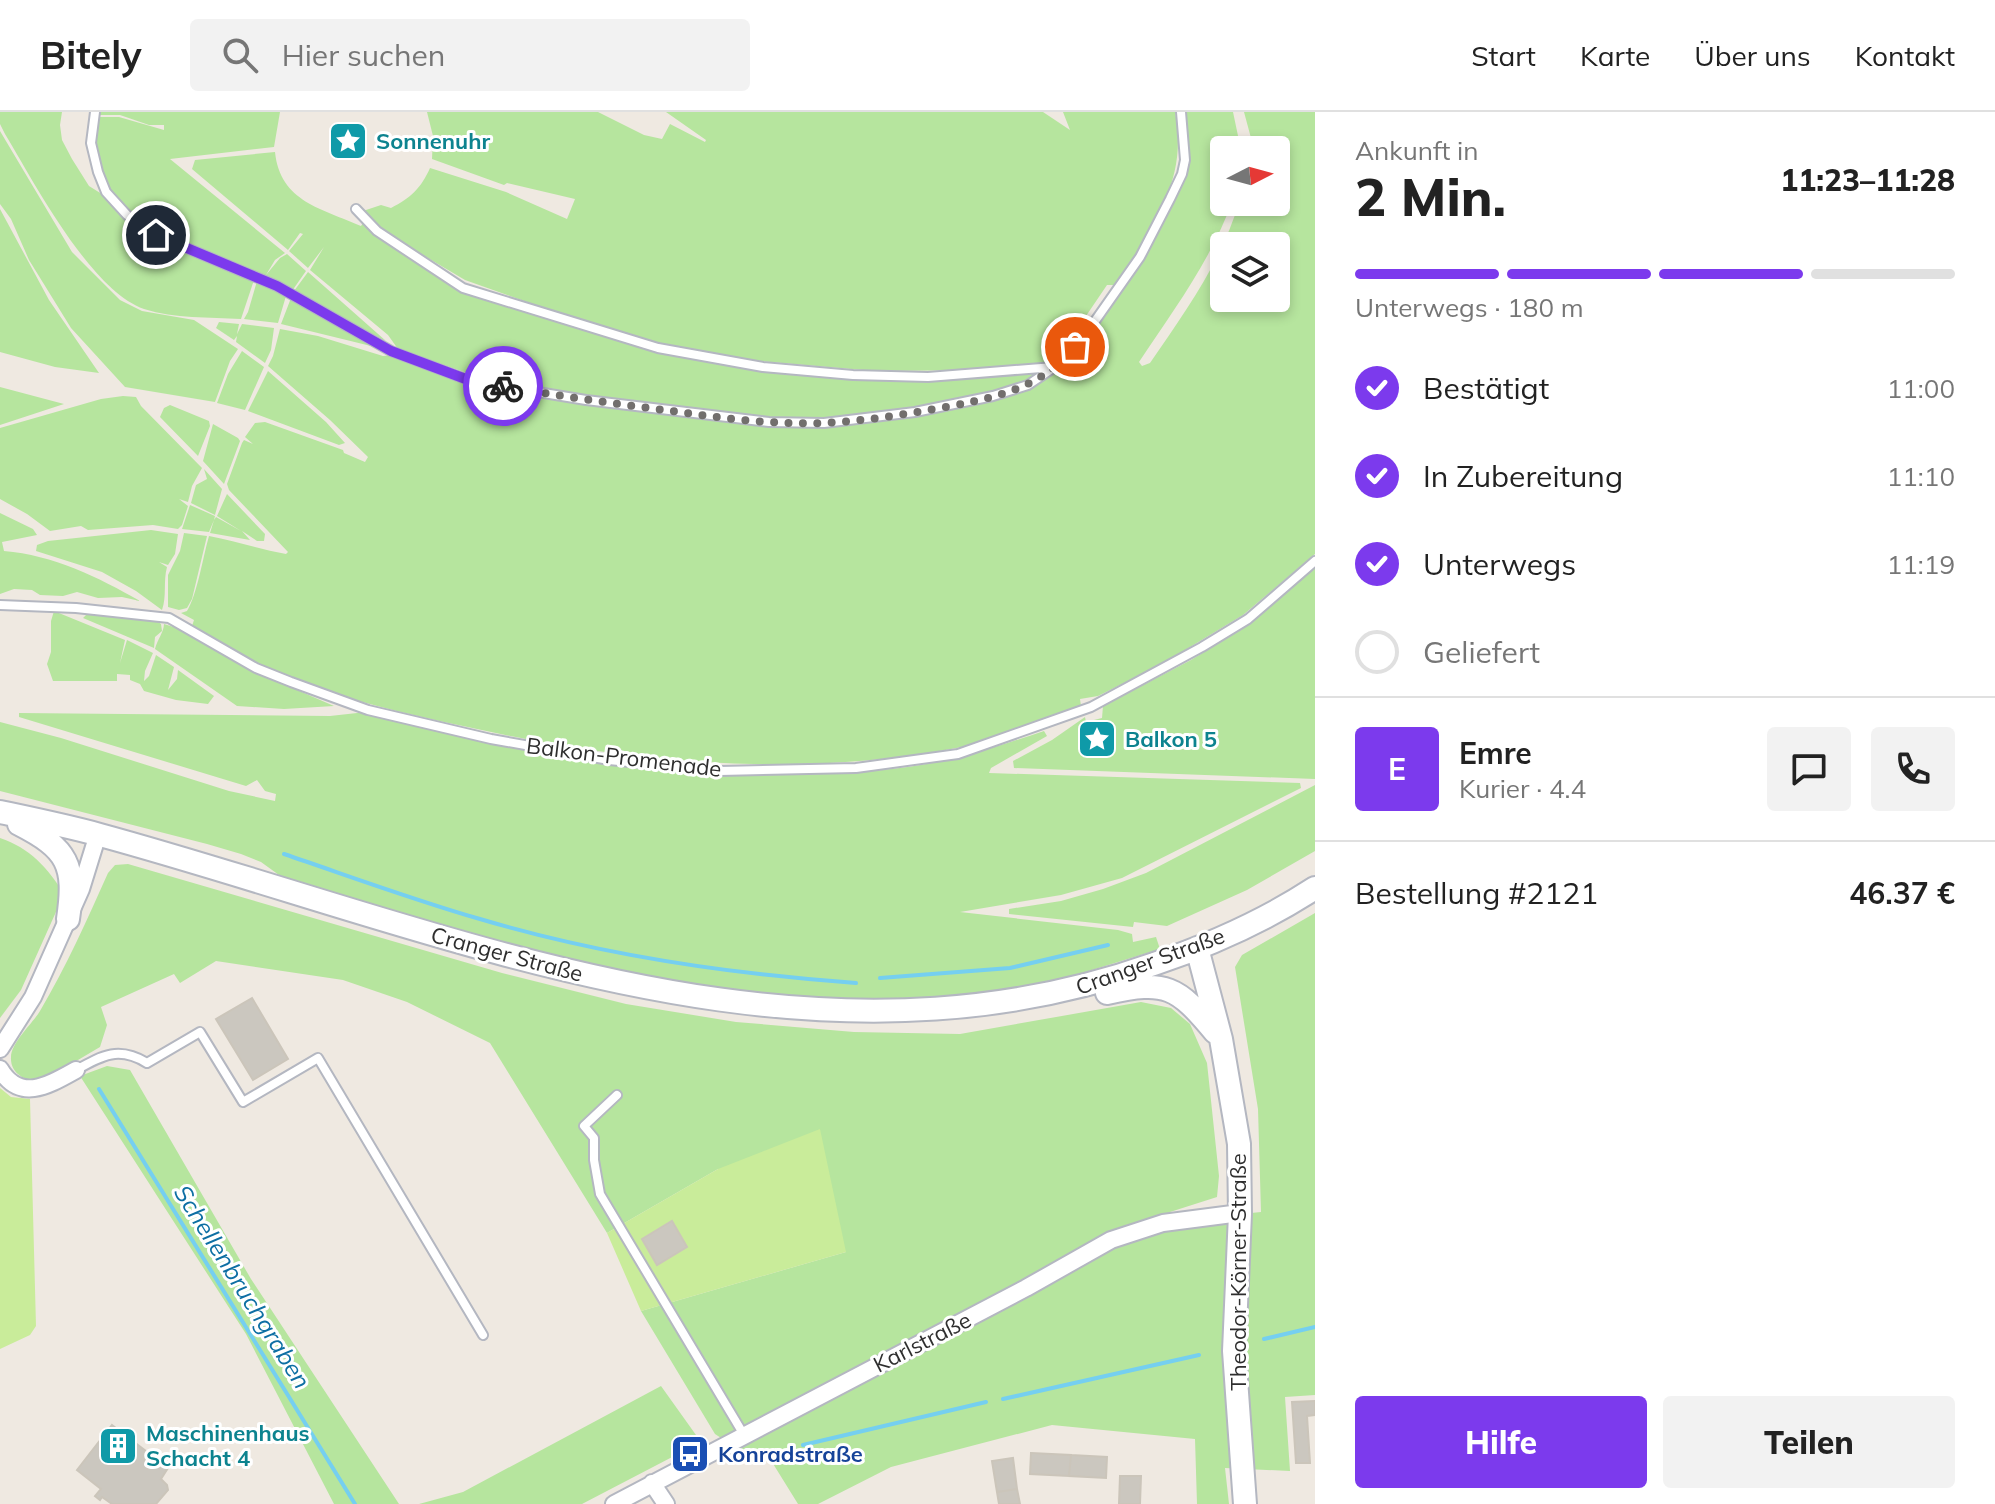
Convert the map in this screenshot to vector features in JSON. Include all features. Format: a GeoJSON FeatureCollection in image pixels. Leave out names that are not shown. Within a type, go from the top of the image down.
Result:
{"type":"FeatureCollection","features":[{"type":"Feature","properties":{"kind":"main road","name":"Cranger Straße"},"geometry":{"type":"LineString","coordinates":[[0,813],[98,834],[462,943],[629,985],[718,1001],[838,1012],[928,1011],[994,1005],[1073,990],[1197,948],[1289,905],[1315,888]]}},
{"type":"Feature","properties":{"kind":"main road","name":"Cranger Straße"},"geometry":{"type":"LineString","coordinates":[[0,813],[56,845],[71,877],[68,919]]}},
{"type":"Feature","properties":{"kind":"main road","name":"Theodor-Körner-Straße"},"geometry":{"type":"LineString","coordinates":[[1197,948],[1221,1039],[1239,1144],[1240,1213],[1234,1351],[1245,1504]]}},
{"type":"Feature","properties":{"kind":"main road","name":"Cranger Straße"},"geometry":{"type":"LineString","coordinates":[[928,1011],[958,1019],[1043,1007],[1147,985],[1191,1003],[1221,1039]]}},
{"type":"Feature","properties":{"kind":"street","name":"Cranger Straße"},"geometry":{"type":"LineString","coordinates":[[0,1049],[6,1031],[33,997],[68,919],[98,834]]}},
{"type":"Feature","properties":{"kind":"street"},"geometry":{"type":"LineString","coordinates":[[0,1069],[5,1078],[19,1088],[36,1089],[76,1070]]}},
{"type":"Feature","properties":{"kind":"street","name":"Karlstraße"},"geometry":{"type":"LineString","coordinates":[[614,1504],[1026,1288],[1111,1240],[1163,1223],[1240,1213]]}},
{"type":"Feature","properties":{"kind":"street"},"geometry":{"type":"LineString","coordinates":[[652,1483],[666,1504]]}},
{"type":"Feature","properties":{"kind":"lane"},"geometry":{"type":"LineString","coordinates":[[95,112],[91,143],[98,172],[106,192],[127,215],[156,235],[277,286],[391,351],[471,381],[713,416],[769,422],[824,423],[885,417],[961,404],[1028,385],[1055,367],[1088,331],[1140,257],[1170,199],[1185,160],[1181,112]]}},
{"type":"Feature","properties":{"kind":"lane"},"geometry":{"type":"LineString","coordinates":[[356,209],[377,231],[463,288],[658,348],[763,367],[853,375],[928,377],[1055,367]]}},
{"type":"Feature","properties":{"kind":"lane","name":"Balkon-Promenade"},"geometry":{"type":"LineString","coordinates":[[0,605],[76,608],[169,618],[256,668],[291,682],[368,710],[491,739],[609,760],[720,771],[856,768],[958,754],[1091,707],[1248,619],[1315,561]]}},
{"type":"Feature","properties":{"kind":"lane"},"geometry":{"type":"LineString","coordinates":[[76,1070],[104,1055],[131,1054],[147,1063],[200,1032],[243,1102],[318,1058],[483,1335]]}},
{"type":"Feature","properties":{"kind":"lane"},"geometry":{"type":"LineString","coordinates":[[617,1095],[584,1126],[594,1138],[600,1194],[744,1435]]}},
{"type":"Feature","properties":{"kind":"green space"},"geometry":{"type":"Polygon","coordinates":[[[0,112],[62,112],[62,140],[72,159],[89,186],[105,196],[124,217],[153,239],[254,280],[241,319],[168,314],[144,309],[124,298],[84,258],[47,205],[5,134],[0,124],[0,112]]]}},
{"type":"Feature","properties":{"kind":"green space"},"geometry":{"type":"Polygon","coordinates":[[[99,112],[280,112],[274,147],[170,159],[285,253],[275,260],[266,275],[287,254],[306,271],[292,291],[167,236],[123,206],[109,189],[101,172],[96,145],[97,117],[119,117],[164,130],[164,125],[149,125],[120,115],[98,115],[99,112]]]}},
{"type":"Feature","properties":{"kind":"green space"},"geometry":{"type":"Polygon","coordinates":[[[427,112],[598,112],[644,135],[662,139],[670,124],[705,142],[666,112],[1043,112],[1070,130],[1063,112],[1175,112],[1177,160],[1172,182],[1154,224],[1117,285],[1107,285],[1086,316],[1089,324],[1060,359],[989,370],[874,371],[737,359],[663,344],[465,280],[394,238],[363,211],[381,205],[391,208],[404,200],[415,192],[430,168],[506,192],[567,219],[575,199],[507,183],[504,185],[432,159],[433,136],[427,112]]]}},
{"type":"Feature","properties":{"kind":"green space"},"geometry":{"type":"Polygon","coordinates":[[[1183,112],[1233,112],[1238,136],[1210,136],[1210,216],[1226,216],[1219,232],[1210,232],[1210,250],[1202,265],[1139,362],[1142,366],[1150,363],[1210,269],[1210,312],[1290,312],[1290,232],[1229,232],[1235,216],[1290,216],[1290,136],[1250,136],[1244,112],[1315,112],[1315,554],[1243,615],[1162,664],[1098,696],[1080,699],[1081,706],[1010,734],[967,746],[841,762],[714,763],[588,750],[420,717],[335,694],[281,675],[255,662],[192,626],[194,620],[181,613],[187,611],[194,595],[209,536],[288,552],[229,490],[227,484],[242,443],[244,440],[253,444],[245,437],[255,423],[265,422],[343,450],[365,462],[368,457],[268,366],[280,329],[318,336],[383,356],[395,355],[469,383],[768,425],[823,427],[871,423],[953,409],[1012,394],[1040,383],[1071,360],[1139,263],[1185,165],[1183,112]]]}},
{"type":"Feature","properties":{"kind":"green space"},"geometry":{"type":"Polygon","coordinates":[[[0,131],[72,252],[120,300],[142,311],[194,320],[238,349],[230,361],[215,402],[125,387],[71,328],[29,260],[11,219],[0,204],[0,131]]]}},
{"type":"Feature","properties":{"kind":"green space"},"geometry":{"type":"Polygon","coordinates":[[[275,152],[285,182],[306,201],[361,226],[363,223],[422,267],[454,283],[556,319],[728,363],[795,375],[904,381],[977,378],[1045,369],[1038,376],[992,392],[908,409],[823,419],[769,418],[586,397],[470,374],[398,349],[388,335],[310,270],[324,247],[308,268],[289,251],[303,234],[300,233],[288,250],[192,169],[195,160],[275,152]]]}},
{"type":"Feature","properties":{"kind":"green space"},"geometry":{"type":"Polygon","coordinates":[[[0,209],[49,300],[99,373],[55,367],[0,352],[0,209]]]}},
{"type":"Feature","properties":{"kind":"green space"},"geometry":{"type":"Polygon","coordinates":[[[308,272],[386,341],[294,291],[308,272]]]}},
{"type":"Feature","properties":{"kind":"green space"},"geometry":{"type":"Polygon","coordinates":[[[257,281],[286,296],[278,323],[244,319],[257,281]]]}},
{"type":"Feature","properties":{"kind":"green space"},"geometry":{"type":"Polygon","coordinates":[[[291,298],[375,346],[375,347],[281,324],[291,298]]]}},
{"type":"Feature","properties":{"kind":"green space"},"geometry":{"type":"Polygon","coordinates":[[[219,322],[239,324],[237,334],[242,324],[274,328],[271,350],[265,363],[236,342],[237,336],[234,340],[216,328],[219,322]]]}},
{"type":"Feature","properties":{"kind":"green space"},"geometry":{"type":"Polygon","coordinates":[[[242,351],[264,367],[245,410],[217,403],[228,374],[242,351]]]}},
{"type":"Feature","properties":{"kind":"green space"},"geometry":{"type":"Polygon","coordinates":[[[268,371],[345,443],[339,445],[248,411],[268,371]]]}},
{"type":"Feature","properties":{"kind":"green space"},"geometry":{"type":"Polygon","coordinates":[[[0,387],[64,404],[0,425],[0,387]]]}},
{"type":"Feature","properties":{"kind":"green space"},"geometry":{"type":"Polygon","coordinates":[[[136,397],[141,406],[202,468],[188,502],[179,499],[188,506],[178,529],[153,525],[88,530],[81,526],[50,531],[0,499],[0,428],[101,399],[136,397]]]}},
{"type":"Feature","properties":{"kind":"green space"},"geometry":{"type":"Polygon","coordinates":[[[170,405],[209,421],[210,426],[198,456],[160,417],[164,408],[170,405]]]}},
{"type":"Feature","properties":{"kind":"green space"},"geometry":{"type":"Polygon","coordinates":[[[213,424],[240,441],[224,484],[203,461],[213,424]]]}},
{"type":"Feature","properties":{"kind":"green space"},"geometry":{"type":"Polygon","coordinates":[[[204,469],[222,489],[215,515],[191,503],[196,485],[207,479],[204,469]]]}},
{"type":"Feature","properties":{"kind":"green space"},"geometry":{"type":"Polygon","coordinates":[[[227,494],[265,534],[264,541],[257,541],[242,531],[250,540],[210,533],[216,517],[241,531],[217,516],[227,494]]]}},
{"type":"Feature","properties":{"kind":"green space"},"geometry":{"type":"Polygon","coordinates":[[[190,505],[215,516],[209,532],[182,529],[190,505]]]}},
{"type":"Feature","properties":{"kind":"green space"},"geometry":{"type":"Polygon","coordinates":[[[0,513],[33,529],[37,535],[2,542],[4,551],[40,557],[75,568],[140,601],[122,597],[98,598],[77,592],[63,596],[40,595],[32,590],[14,589],[0,594],[0,513]]]}},
{"type":"Feature","properties":{"kind":"green space"},"geometry":{"type":"Polygon","coordinates":[[[151,530],[178,534],[175,554],[168,565],[159,562],[167,567],[162,610],[102,572],[36,551],[37,545],[48,541],[151,530]]]}},
{"type":"Feature","properties":{"kind":"green space"},"geometry":{"type":"Polygon","coordinates":[[[184,533],[207,536],[192,599],[187,608],[179,610],[168,607],[168,575],[180,551],[184,533]]]}},
{"type":"Feature","properties":{"kind":"green space"},"geometry":{"type":"Polygon","coordinates":[[[1315,566],[1315,779],[1014,768],[1013,761],[1052,740],[1085,717],[1086,722],[1102,718],[1103,706],[1191,660],[1247,626],[1315,566]]]}},
{"type":"Feature","properties":{"kind":"green space"},"geometry":{"type":"Polygon","coordinates":[[[54,611],[125,640],[120,663],[127,640],[153,653],[144,681],[149,676],[156,655],[174,667],[168,690],[177,679],[178,670],[214,696],[208,704],[176,700],[144,691],[140,684],[130,680],[130,675],[117,674],[117,681],[53,681],[47,664],[54,611]]]}},
{"type":"Feature","properties":{"kind":"green space"},"geometry":{"type":"Polygon","coordinates":[[[89,612],[157,621],[162,631],[155,637],[154,648],[83,618],[89,612]]]}},
{"type":"Feature","properties":{"kind":"green space"},"geometry":{"type":"Polygon","coordinates":[[[164,624],[180,629],[258,673],[334,706],[284,709],[237,706],[155,649],[164,624]]]}},
{"type":"Feature","properties":{"kind":"green space"},"geometry":{"type":"Polygon","coordinates":[[[366,712],[496,744],[574,759],[655,769],[738,773],[843,773],[910,767],[971,754],[1044,731],[1047,736],[991,768],[989,773],[1300,783],[1301,788],[1122,878],[1061,895],[960,912],[1118,930],[1132,934],[1133,942],[1156,937],[1160,949],[1037,987],[937,1001],[794,1000],[579,965],[349,899],[279,875],[261,862],[241,854],[0,791],[0,722],[229,791],[275,801],[276,794],[265,791],[257,780],[246,786],[19,717],[19,713],[330,716],[366,712]]]}},
{"type":"Feature","properties":{"kind":"green space"},"geometry":{"type":"Polygon","coordinates":[[[1315,785],[1315,851],[1247,890],[1167,926],[1134,922],[1133,927],[1009,914],[1009,909],[1061,901],[1146,873],[1315,785]]]}},
{"type":"Feature","properties":{"kind":"green space"},"geometry":{"type":"Polygon","coordinates":[[[0,838],[20,847],[37,860],[64,894],[21,990],[0,1018],[0,838]]]}},
{"type":"Feature","properties":{"kind":"green space"},"geometry":{"type":"Polygon","coordinates":[[[128,864],[502,973],[626,1004],[736,1022],[854,1032],[960,1034],[1141,1002],[1171,1008],[1190,1024],[1207,1063],[1219,1176],[1217,1197],[1170,1212],[1172,1221],[1261,1212],[1258,1109],[1235,967],[1242,955],[1315,913],[1315,1395],[1285,1397],[1290,1471],[1225,1468],[1229,1504],[1197,1504],[1195,1439],[1052,1425],[891,1467],[818,1504],[798,1504],[767,1454],[753,1459],[715,1434],[641,1311],[846,1252],[718,1169],[607,1233],[490,1043],[407,1002],[343,980],[216,961],[180,983],[174,974],[101,1007],[107,1025],[100,1047],[39,1083],[16,1072],[11,1063],[14,1046],[50,994],[108,873],[115,865],[128,864]]]}},
{"type":"Feature","properties":{"kind":"green space"},"geometry":{"type":"Polygon","coordinates":[[[107,1066],[130,1070],[251,1279],[399,1504],[334,1504],[246,1334],[80,1076],[107,1066]]]}},
{"type":"Feature","properties":{"kind":"green space"},"geometry":{"type":"Polygon","coordinates":[[[0,1088],[11,1097],[30,1099],[36,1326],[30,1335],[0,1349],[0,1088]]]}},
{"type":"Feature","properties":{"kind":"green space"},"geometry":{"type":"Polygon","coordinates":[[[820,1129],[846,1252],[641,1311],[607,1233],[718,1169],[820,1129]]]}},
{"type":"Feature","properties":{"kind":"green space"},"geometry":{"type":"Polygon","coordinates":[[[661,1386],[701,1442],[582,1504],[419,1504],[463,1492],[661,1386]]]}},
{"type":"Feature","properties":{"kind":"building"},"geometry":{"type":"Polygon","coordinates":[[[252,998],[288,1059],[253,1080],[216,1019],[252,998]]]}},
{"type":"Feature","properties":{"kind":"building"},"geometry":{"type":"Polygon","coordinates":[[[672,1221],[687,1247],[657,1265],[642,1239],[672,1221]]]}},
{"type":"Feature","properties":{"kind":"building"},"geometry":{"type":"Polygon","coordinates":[[[1315,1401],[1315,1415],[1307,1416],[1310,1463],[1296,1463],[1292,1402],[1315,1401]]]}},
{"type":"Feature","properties":{"kind":"building","name":"Maschinenhaus Schacht 4"},"geometry":{"type":"Polygon","coordinates":[[[112,1425],[168,1468],[161,1479],[168,1490],[156,1504],[112,1504],[102,1497],[100,1500],[95,1496],[101,1489],[77,1470],[112,1425]]]}},
{"type":"Feature","properties":{"kind":"building"},"geometry":{"type":"Polygon","coordinates":[[[1031,1453],[1071,1455],[1069,1476],[1030,1474],[1031,1453]]]}},
{"type":"Feature","properties":{"kind":"building"},"geometry":{"type":"Polygon","coordinates":[[[1071,1455],[1107,1457],[1106,1478],[1069,1476],[1071,1455]]]}},
{"type":"Feature","properties":{"kind":"building"},"geometry":{"type":"Polygon","coordinates":[[[1013,1458],[1017,1489],[997,1492],[992,1461],[1013,1458]]]}},
{"type":"Feature","properties":{"kind":"building"},"geometry":{"type":"Polygon","coordinates":[[[1120,1476],[1141,1476],[1140,1504],[1119,1504],[1120,1476]]]}},
{"type":"Feature","properties":{"kind":"building"},"geometry":{"type":"Polygon","coordinates":[[[1017,1489],[1020,1504],[999,1504],[997,1492],[1017,1489]]]}},
{"type":"Feature","properties":{"kind":"waterway"},"geometry":{"type":"LineString","coordinates":[[284,854],[455,912],[572,943],[714,968],[856,983]]}},
{"type":"Feature","properties":{"kind":"waterway"},"geometry":{"type":"LineString","coordinates":[[880,978],[1010,968],[1108,945]]}},
{"type":"Feature","properties":{"kind":"waterway","name":"Schellenbruchgraben"},"geometry":{"type":"LineString","coordinates":[[99,1089],[355,1504]]}},
{"type":"Feature","properties":{"kind":"waterway","name":"Schellenbruchgraben"},"geometry":{"type":"LineString","coordinates":[[1264,1339],[1315,1327]]}},
{"type":"Feature","properties":{"kind":"waterway","name":"Schellenbruchgraben"},"geometry":{"type":"LineString","coordinates":[[1003,1399],[1199,1355]]}},
{"type":"Feature","properties":{"kind":"waterway","name":"Schellenbruchgraben"},"geometry":{"type":"LineString","coordinates":[[803,1445],[986,1402]]}},
{"type":"Feature","properties":{"kind":"way so far"},"geometry":{"type":"LineString","coordinates":[[503,386],[713,416],[769,422],[824,423],[915,412],[1010,391],[1039,379],[1062,362],[1075,347]]}},
{"type":"Feature","properties":{"kind":"place","name":"Sonnenuhr"},"geometry":{"type":"Point","coordinates":[348,141]}},
{"type":"Feature","properties":{"kind":"place","name":"Balkon 5"},"geometry":{"type":"Point","coordinates":[1097,739]}},
{"type":"Feature","properties":{"kind":"place","name":"Maschinenhaus Schacht 4"},"geometry":{"type":"Point","coordinates":[118,1446]}},
{"type":"Feature","properties":{"kind":"place","name":"Konradstraße"},"geometry":{"type":"Point","coordinates":[690,1454]}},
{"type":"Feature","properties":{"kind":"route"},"geometry":{"type":"LineString","coordinates":[[156,235],[277,286],[391,351],[471,381],[503,386]]}}]}
